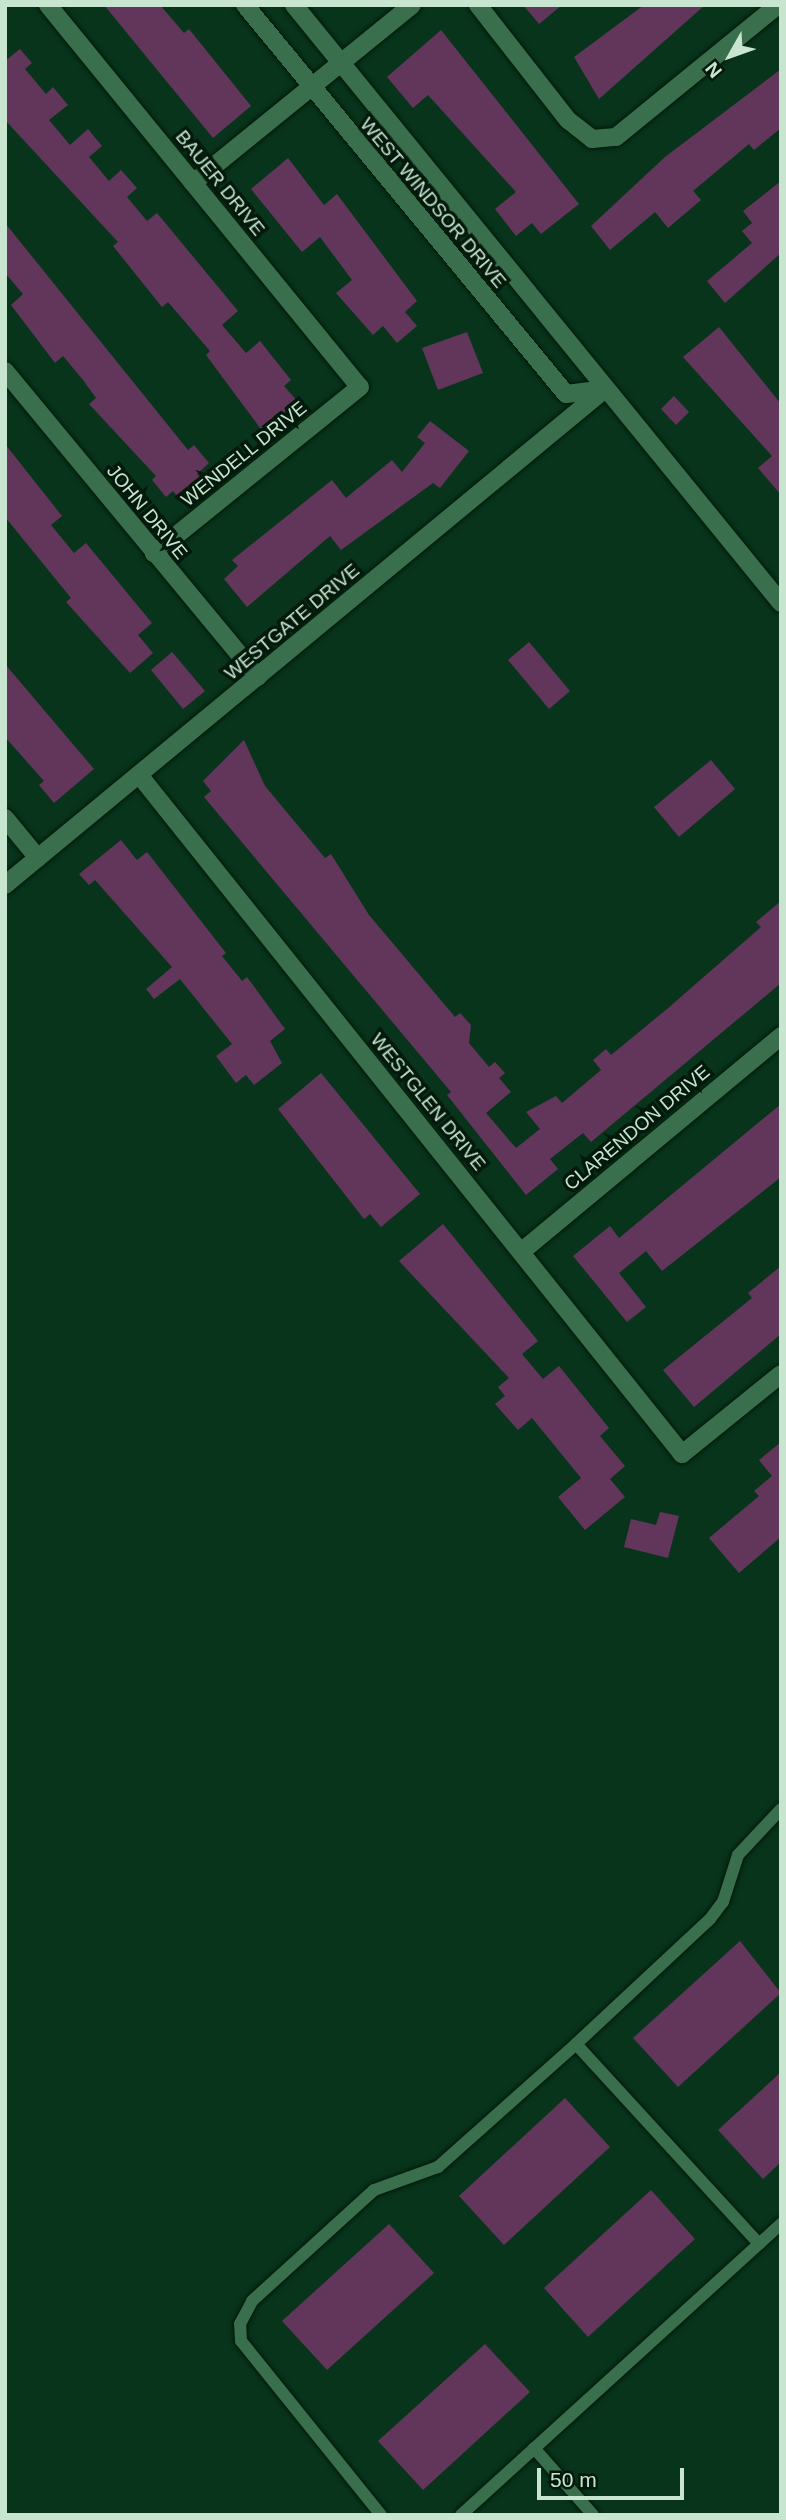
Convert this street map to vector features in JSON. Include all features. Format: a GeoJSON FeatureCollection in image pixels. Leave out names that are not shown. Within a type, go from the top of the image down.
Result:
{"type":"FeatureCollection","features":[{"type":"Feature","properties":{"kind":"street","name":"BAUER DRIVE"},"geometry":{"type":"LineString","coordinates":[[48,5],[360,387]]}},
{"type":"Feature","properties":{"kind":"street","name":"WEST WINDSOR DRIVE"},"geometry":{"type":"LineString","coordinates":[[246,5],[310,88],[566,394],[606,389]]}},
{"type":"Feature","properties":{"kind":"street","name":"WEST WINDSOR DRIVE"},"geometry":{"type":"LineString","coordinates":[[294,5],[781,603]]}},
{"type":"Feature","properties":{"kind":"street"},"geometry":{"type":"LineString","coordinates":[[193,183],[412,5]]}},
{"type":"Feature","properties":{"kind":"street"},"geometry":{"type":"LineString","coordinates":[[478,5],[568,120],[592,139],[616,137],[778,5]]}},
{"type":"Feature","properties":{"kind":"street","name":"JOHN DRIVE"},"geometry":{"type":"LineString","coordinates":[[5,371],[258,677]]}},
{"type":"Feature","properties":{"kind":"street","name":"WENDELL DRIVE"},"geometry":{"type":"LineString","coordinates":[[154,553],[360,387]]}},
{"type":"Feature","properties":{"kind":"street","name":"WESTGATE DRIVE"},"geometry":{"type":"LineString","coordinates":[[5,885],[606,389]]}},
{"type":"Feature","properties":{"kind":"street","name":"WESTGLEN DRIVE"},"geometry":{"type":"LineString","coordinates":[[140,776],[682,1454],[781,1374]]}},
{"type":"Feature","properties":{"kind":"street"},"geometry":{"type":"LineString","coordinates":[[5,818],[38,858]]}},
{"type":"Feature","properties":{"kind":"street","name":"CLARENDON DRIVE"},"geometry":{"type":"LineString","coordinates":[[521,1252],[781,1036]]}},
{"type":"Feature","properties":{"kind":"lane"},"geometry":{"type":"LineString","coordinates":[[382,2515],[241,2341],[240,2324],[252,2301],[374,2190],[438,2167],[576,2044],[710,1919],[723,1902],[738,1855],[781,1809]]}},
{"type":"Feature","properties":{"kind":"lane"},"geometry":{"type":"LineString","coordinates":[[576,2044],[759,2245]]}},
{"type":"Feature","properties":{"kind":"lane"},"geometry":{"type":"LineString","coordinates":[[461,2515],[781,2224]]}},
{"type":"Feature","properties":{"kind":"lane"},"geometry":{"type":"LineString","coordinates":[[534,2448],[593,2515]]}},
{"type":"Feature","properties":{"kind":"building"},"geometry":{"type":"Polygon","coordinates":[[[104,5],[160,5],[184,33],[189,29],[251,106],[213,138],[104,5]]]}},
{"type":"Feature","properties":{"kind":"building"},"geometry":{"type":"Polygon","coordinates":[[[523,5],[562,5],[539,24],[523,5]]]}},
{"type":"Feature","properties":{"kind":"building"},"geometry":{"type":"Polygon","coordinates":[[[644,5],[705,5],[599,99],[574,57],[644,5]]]}},
{"type":"Feature","properties":{"kind":"building"},"geometry":{"type":"Polygon","coordinates":[[[441,30],[579,204],[541,234],[532,223],[516,236],[495,209],[516,192],[428,95],[413,108],[387,77],[441,30]]]}},
{"type":"Feature","properties":{"kind":"building"},"geometry":{"type":"Polygon","coordinates":[[[20,49],[32,63],[25,69],[46,94],[53,87],[68,105],[49,120],[70,145],[88,129],[102,146],[89,157],[109,181],[121,170],[137,188],[127,197],[147,221],[157,213],[238,311],[222,325],[246,353],[260,341],[291,380],[284,386],[298,402],[263,432],[206,355],[210,351],[168,302],[162,307],[113,246],[118,242],[5,120],[5,61],[20,49]]]}},
{"type":"Feature","properties":{"kind":"building"},"geometry":{"type":"Polygon","coordinates":[[[781,69],[781,128],[754,150],[749,144],[693,191],[701,200],[668,228],[655,212],[610,250],[591,226],[665,157],[781,69]]]}},
{"type":"Feature","properties":{"kind":"building"},"geometry":{"type":"Polygon","coordinates":[[[288,158],[324,205],[337,194],[417,301],[405,312],[417,326],[397,343],[383,326],[373,335],[336,293],[352,280],[320,237],[302,252],[251,189],[288,158]]]}},
{"type":"Feature","properties":{"kind":"building"},"geometry":{"type":"Polygon","coordinates":[[[781,181],[781,253],[725,303],[707,281],[752,243],[742,231],[752,223],[743,211],[781,181]]]}},
{"type":"Feature","properties":{"kind":"building"},"geometry":{"type":"Polygon","coordinates":[[[5,223],[188,450],[194,445],[209,463],[197,474],[206,484],[183,503],[173,491],[166,497],[152,480],[156,476],[89,404],[96,398],[83,380],[63,356],[55,363],[11,305],[23,294],[5,273],[5,223]]]}},
{"type":"Feature","properties":{"kind":"building"},"geometry":{"type":"Polygon","coordinates":[[[719,327],[781,404],[781,495],[758,468],[772,456],[683,357],[719,327]]]}},
{"type":"Feature","properties":{"kind":"building"},"geometry":{"type":"Polygon","coordinates":[[[467,332],[483,373],[438,390],[422,348],[467,332]]]}},
{"type":"Feature","properties":{"kind":"building"},"geometry":{"type":"Polygon","coordinates":[[[674,396],[689,412],[676,425],[661,409],[674,396]]]}},
{"type":"Feature","properties":{"kind":"building"},"geometry":{"type":"Polygon","coordinates":[[[430,421],[469,451],[440,488],[433,483],[341,550],[330,536],[247,607],[224,579],[238,566],[232,560],[332,480],[346,498],[392,460],[402,472],[425,443],[417,437],[430,421]]]}},
{"type":"Feature","properties":{"kind":"building"},"geometry":{"type":"Polygon","coordinates":[[[5,444],[62,516],[51,525],[74,553],[86,543],[152,623],[138,635],[153,653],[130,673],[66,602],[71,598],[5,517],[5,444]]]}},
{"type":"Feature","properties":{"kind":"building"},"geometry":{"type":"Polygon","coordinates":[[[529,642],[570,691],[549,709],[508,660],[529,642]]]}},
{"type":"Feature","properties":{"kind":"building"},"geometry":{"type":"Polygon","coordinates":[[[172,652],[205,691],[183,709],[151,670],[172,652]]]}},
{"type":"Feature","properties":{"kind":"building"},"geometry":{"type":"Polygon","coordinates":[[[5,664],[94,769],[54,803],[39,785],[44,781],[5,737],[5,664]]]}},
{"type":"Feature","properties":{"kind":"building"},"geometry":{"type":"Polygon","coordinates":[[[244,740],[265,786],[325,858],[331,854],[369,915],[455,1017],[460,1013],[471,1025],[469,1043],[489,1067],[495,1062],[505,1073],[499,1078],[511,1092],[486,1113],[516,1148],[540,1129],[526,1112],[556,1096],[562,1103],[601,1070],[593,1060],[606,1049],[611,1055],[667,1009],[761,927],[756,922],[781,901],[781,983],[591,1142],[583,1133],[550,1159],[558,1169],[526,1195],[447,1095],[451,1092],[204,797],[211,791],[203,781],[244,740]]]}},
{"type":"Feature","properties":{"kind":"building"},"geometry":{"type":"Polygon","coordinates":[[[711,760],[735,789],[679,837],[654,807],[711,760]]]}},
{"type":"Feature","properties":{"kind":"building"},"geometry":{"type":"Polygon","coordinates":[[[121,840],[137,860],[147,852],[226,953],[222,956],[242,981],[247,977],[285,1029],[270,1041],[282,1063],[254,1085],[246,1075],[236,1083],[216,1056],[232,1044],[180,979],[154,999],[146,989],[172,967],[95,880],[89,885],[79,874],[121,840]]]}},
{"type":"Feature","properties":{"kind":"building"},"geometry":{"type":"Polygon","coordinates":[[[321,1073],[420,1194],[381,1227],[370,1214],[364,1219],[278,1109],[321,1073]]]}},
{"type":"Feature","properties":{"kind":"building"},"geometry":{"type":"Polygon","coordinates":[[[781,1104],[781,1177],[662,1271],[646,1251],[619,1273],[646,1307],[627,1322],[573,1256],[610,1226],[619,1238],[781,1104]]]}},
{"type":"Feature","properties":{"kind":"building"},"geometry":{"type":"Polygon","coordinates":[[[443,1224],[538,1341],[522,1354],[543,1379],[559,1366],[609,1428],[600,1436],[625,1466],[610,1479],[625,1497],[585,1530],[558,1497],[581,1478],[532,1418],[518,1430],[495,1404],[505,1396],[498,1387],[509,1378],[399,1261],[443,1224]]]}},
{"type":"Feature","properties":{"kind":"building"},"geometry":{"type":"Polygon","coordinates":[[[781,1266],[781,1334],[694,1407],[663,1370],[752,1298],[748,1293],[781,1266]]]}},
{"type":"Feature","properties":{"kind":"building"},"geometry":{"type":"Polygon","coordinates":[[[781,1442],[781,1537],[739,1573],[709,1538],[759,1496],[754,1491],[772,1476],[759,1460],[781,1442]]]}},
{"type":"Feature","properties":{"kind":"building"},"geometry":{"type":"Polygon","coordinates":[[[660,1512],[679,1516],[668,1558],[624,1547],[631,1519],[656,1525],[660,1512]]]}},
{"type":"Feature","properties":{"kind":"building"},"geometry":{"type":"Polygon","coordinates":[[[740,1941],[781,1993],[678,2087],[633,2038],[740,1941]]]}},
{"type":"Feature","properties":{"kind":"building"},"geometry":{"type":"Polygon","coordinates":[[[781,2072],[781,2162],[763,2179],[718,2130],[781,2072]]]}},
{"type":"Feature","properties":{"kind":"building"},"geometry":{"type":"Polygon","coordinates":[[[565,2098],[610,2147],[504,2245],[459,2196],[565,2098]]]}},
{"type":"Feature","properties":{"kind":"building"},"geometry":{"type":"Polygon","coordinates":[[[651,2190],[695,2239],[588,2337],[544,2288],[651,2190]]]}},
{"type":"Feature","properties":{"kind":"building"},"geometry":{"type":"Polygon","coordinates":[[[389,2224],[434,2273],[327,2370],[282,2321],[389,2224]]]}},
{"type":"Feature","properties":{"kind":"building"},"geometry":{"type":"Polygon","coordinates":[[[485,2344],[530,2392],[423,2490],[378,2441],[485,2344]]]}}]}
